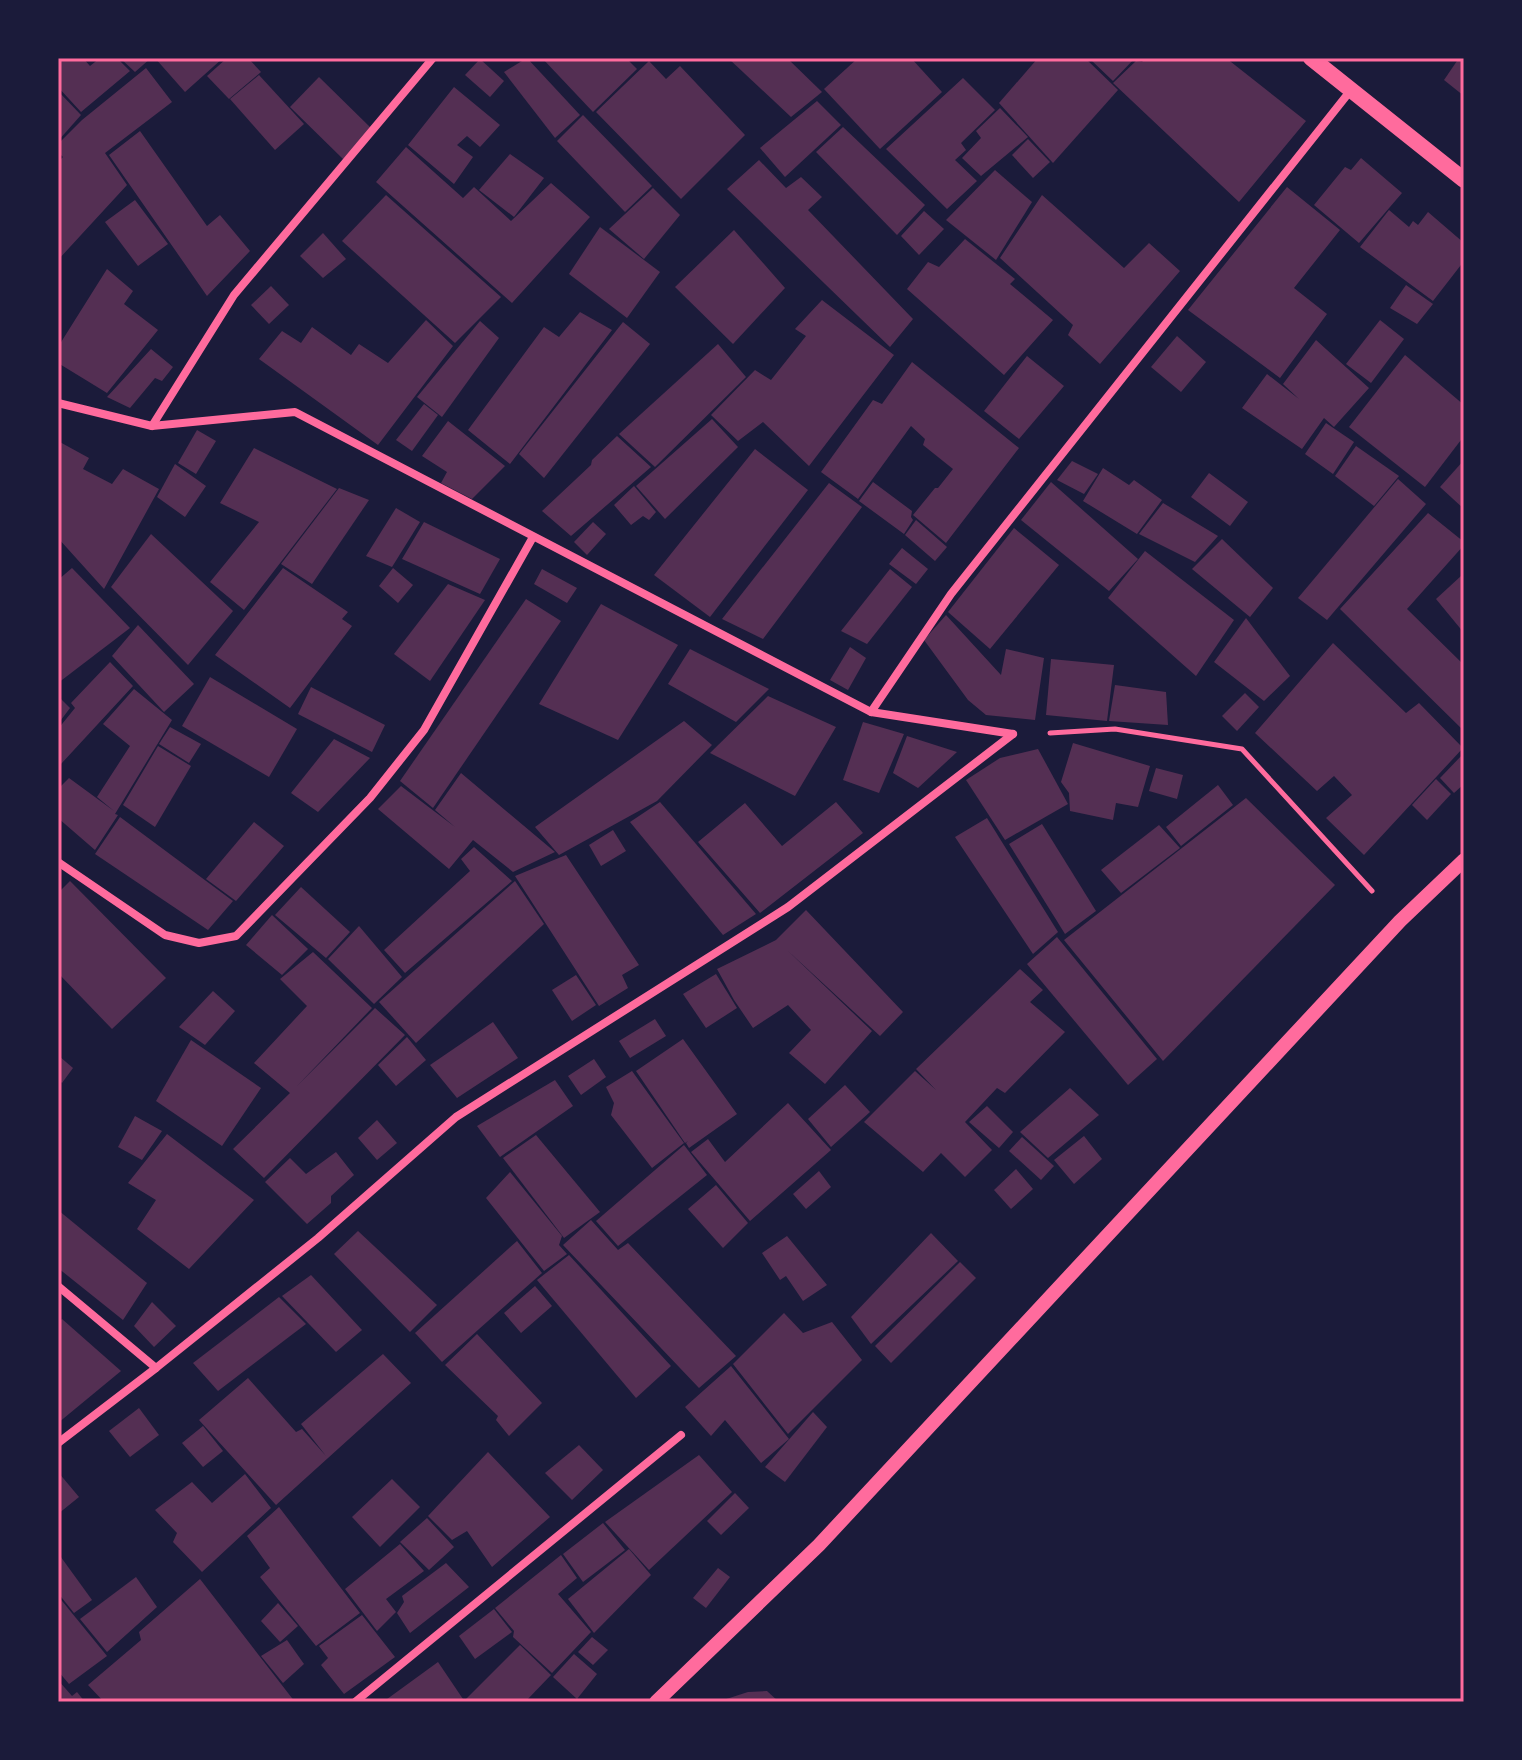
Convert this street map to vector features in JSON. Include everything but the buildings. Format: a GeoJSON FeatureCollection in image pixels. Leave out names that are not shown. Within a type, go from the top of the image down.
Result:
{"type":"FeatureCollection","features":[{"type":"Feature","properties":{"kind":"main road"},"geometry":{"type":"LineString","coordinates":[[1311,58],[1464,180]]}},
{"type":"Feature","properties":{"kind":"street"},"geometry":{"type":"LineString","coordinates":[[152,426],[234,295],[433,58]]}},
{"type":"Feature","properties":{"kind":"street"},"geometry":{"type":"LineString","coordinates":[[871,712],[951,594],[1351,90]]}},
{"type":"Feature","properties":{"kind":"street"},"geometry":{"type":"LineString","coordinates":[[58,403],[152,426],[295,412],[871,712],[1013,734]]}},
{"type":"Feature","properties":{"kind":"street"},"geometry":{"type":"LineString","coordinates":[[58,862],[165,935],[199,943],[236,936],[370,798],[424,730],[533,537]]}},
{"type":"Feature","properties":{"kind":"street"},"geometry":{"type":"LineString","coordinates":[[58,1443],[318,1238],[456,1117],[788,907],[1013,734]]}},
{"type":"Feature","properties":{"kind":"street"},"geometry":{"type":"LineString","coordinates":[[656,1702],[819,1545],[1400,921],[1464,860]]}},
{"type":"Feature","properties":{"kind":"street"},"geometry":{"type":"LineString","coordinates":[[58,1286],[156,1368]]}},
{"type":"Feature","properties":{"kind":"street"},"geometry":{"type":"LineString","coordinates":[[355,1702],[681,1435]]}},
{"type":"Feature","properties":{"kind":"path"},"geometry":{"type":"LineString","coordinates":[[1013,734],[1115,729],[1242,749],[1400,921]]}}]}
